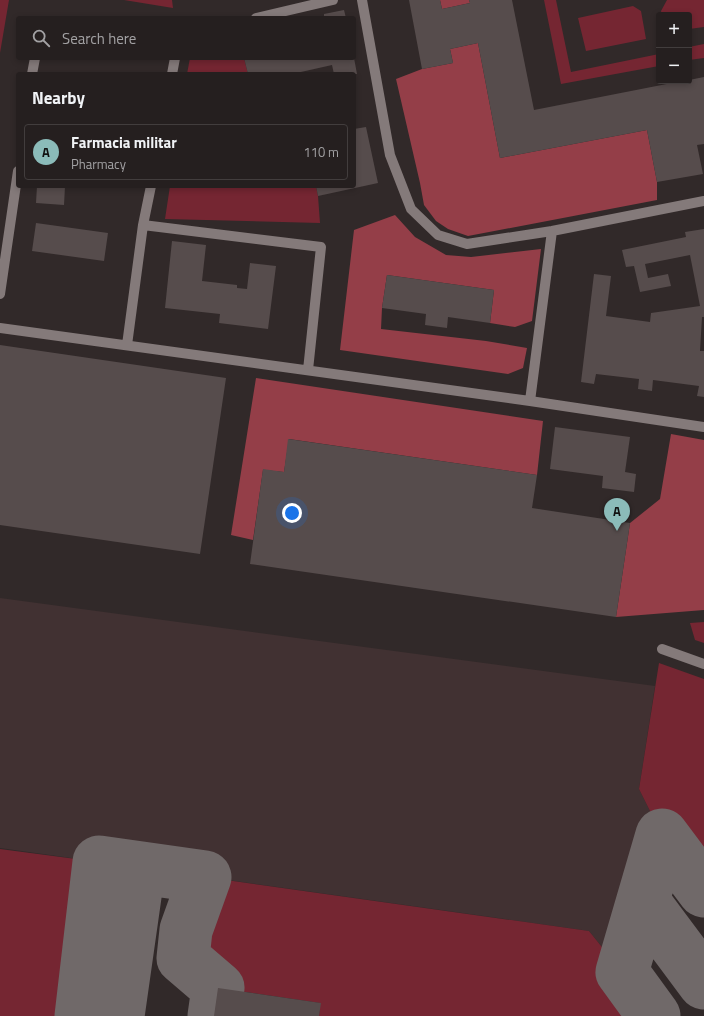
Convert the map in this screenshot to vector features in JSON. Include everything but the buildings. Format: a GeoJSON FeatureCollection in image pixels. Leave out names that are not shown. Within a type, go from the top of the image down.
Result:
{"type":"FeatureCollection","features":[{"type":"Feature","properties":{"kind":"lane"},"geometry":{"type":"LineString","coordinates":[[265,16],[333,0]]}},
{"type":"Feature","properties":{"kind":"lane"},"geometry":{"type":"LineString","coordinates":[[362,0],[390,155],[411,209],[438,235],[467,244],[552,231],[704,201]]}},
{"type":"Feature","properties":{"kind":"lane"},"geometry":{"type":"LineString","coordinates":[[32,72],[35,60]]}},
{"type":"Feature","properties":{"kind":"lane"},"geometry":{"type":"LineString","coordinates":[[172,72],[175,60]]}},
{"type":"Feature","properties":{"kind":"lane"},"geometry":{"type":"LineString","coordinates":[[0,294],[16,185]]}},
{"type":"Feature","properties":{"kind":"lane"},"geometry":{"type":"LineString","coordinates":[[127,345],[143,225],[151,188]]}},
{"type":"Feature","properties":{"kind":"lane"},"geometry":{"type":"LineString","coordinates":[[143,225],[321,247],[308,370]]}},
{"type":"Feature","properties":{"kind":"lane"},"geometry":{"type":"LineString","coordinates":[[530,401],[552,231]]}},
{"type":"Feature","properties":{"kind":"lane"},"geometry":{"type":"LineString","coordinates":[[0,328],[530,401],[704,427]]}},
{"type":"Feature","properties":{"kind":"lane"},"geometry":{"type":"LineString","coordinates":[[662,649],[704,664]]}},
{"type":"Feature","properties":{"kind":"shaded area"},"geometry":{"type":"Polygon","coordinates":[[[0,0],[9,0],[0,53],[0,0]]]}},
{"type":"Feature","properties":{"kind":"shaded area"},"geometry":{"type":"Polygon","coordinates":[[[124,0],[172,0],[173,8],[124,0]]]}},
{"type":"Feature","properties":{"kind":"shaded area"},"geometry":{"type":"Polygon","coordinates":[[[440,0],[469,0],[470,3],[442,9],[440,0]]]}},
{"type":"Feature","properties":{"kind":"shaded area"},"geometry":{"type":"Polygon","coordinates":[[[544,0],[556,0],[571,72],[656,55],[656,67],[561,84],[544,0]]]}},
{"type":"Feature","properties":{"kind":"shaded area"},"geometry":{"type":"Polygon","coordinates":[[[667,0],[704,0],[704,27],[692,29],[692,12],[661,11],[667,0]]]}},
{"type":"Feature","properties":{"kind":"shaded area"},"geometry":{"type":"Polygon","coordinates":[[[633,6],[641,11],[646,39],[586,51],[578,18],[633,6]]]}},
{"type":"Feature","properties":{"kind":"shaded area"},"geometry":{"type":"Polygon","coordinates":[[[478,43],[500,158],[647,130],[657,182],[657,200],[468,236],[448,229],[436,221],[424,205],[396,79],[422,69],[453,63],[450,49],[478,43]]]}},
{"type":"Feature","properties":{"kind":"shaded area"},"geometry":{"type":"Polygon","coordinates":[[[704,44],[704,58],[692,60],[692,46],[704,44]]]}},
{"type":"Feature","properties":{"kind":"shaded area"},"geometry":{"type":"Polygon","coordinates":[[[190,60],[244,60],[248,72],[187,72],[190,60]]]}},
{"type":"Feature","properties":{"kind":"shaded area"},"geometry":{"type":"Polygon","coordinates":[[[170,188],[316,188],[320,223],[165,219],[170,188]]]}},
{"type":"Feature","properties":{"kind":"shaded area"},"geometry":{"type":"Polygon","coordinates":[[[395,215],[415,237],[446,255],[471,257],[541,249],[532,321],[515,327],[490,323],[494,290],[387,275],[382,308],[381,329],[486,341],[527,348],[523,368],[508,374],[340,350],[354,230],[395,215]]]}},
{"type":"Feature","properties":{"kind":"shaded area"},"geometry":{"type":"Polygon","coordinates":[[[256,378],[543,421],[537,475],[289,439],[284,472],[263,470],[253,540],[231,535],[256,378]]]}},
{"type":"Feature","properties":{"kind":"shaded area"},"geometry":{"type":"Polygon","coordinates":[[[671,434],[704,440],[704,610],[616,617],[630,523],[660,499],[671,434]]]}},
{"type":"Feature","properties":{"kind":"shaded area"},"geometry":{"type":"Polygon","coordinates":[[[0,598],[655,686],[639,789],[662,835],[622,972],[589,931],[0,848],[0,598]]]}},
{"type":"Feature","properties":{"kind":"shaded area"},"geometry":{"type":"Polygon","coordinates":[[[704,622],[704,643],[695,640],[690,623],[704,622]]]}},
{"type":"Feature","properties":{"kind":"shaded area"},"geometry":{"type":"Polygon","coordinates":[[[659,663],[704,679],[704,891],[662,835],[639,789],[659,663]]]}},
{"type":"Feature","properties":{"kind":"shaded area"},"geometry":{"type":"Polygon","coordinates":[[[0,849],[99,862],[81,1016],[0,1016],[0,849]]]}},
{"type":"Feature","properties":{"kind":"shaded area"},"geometry":{"type":"Polygon","coordinates":[[[205,877],[589,931],[622,972],[654,1016],[319,1016],[320,1003],[218,988],[183,958],[186,930],[205,877]]]}},
{"type":"Feature","properties":{"kind":"taxiway"},"geometry":{"type":"LineString","coordinates":[[654,1016],[622,972],[662,835],[704,891]]}},
{"type":"Feature","properties":{"kind":"taxiway"},"geometry":{"type":"LineString","coordinates":[[81,1016],[99,862],[205,877],[186,930],[183,958],[218,988],[214,1016]]}},
{"type":"Feature","properties":{"kind":"taxiway"},"geometry":{"type":"LineString","coordinates":[[118,1016],[139,868]]}},
{"type":"Feature","properties":{"kind":"taxiway"},"geometry":{"type":"LineString","coordinates":[[643,901],[704,983]]}},
{"type":"Feature","properties":{"kind":"place","name":"Farmacia militar"},"geometry":{"type":"Point","coordinates":[617,531]}}]}
